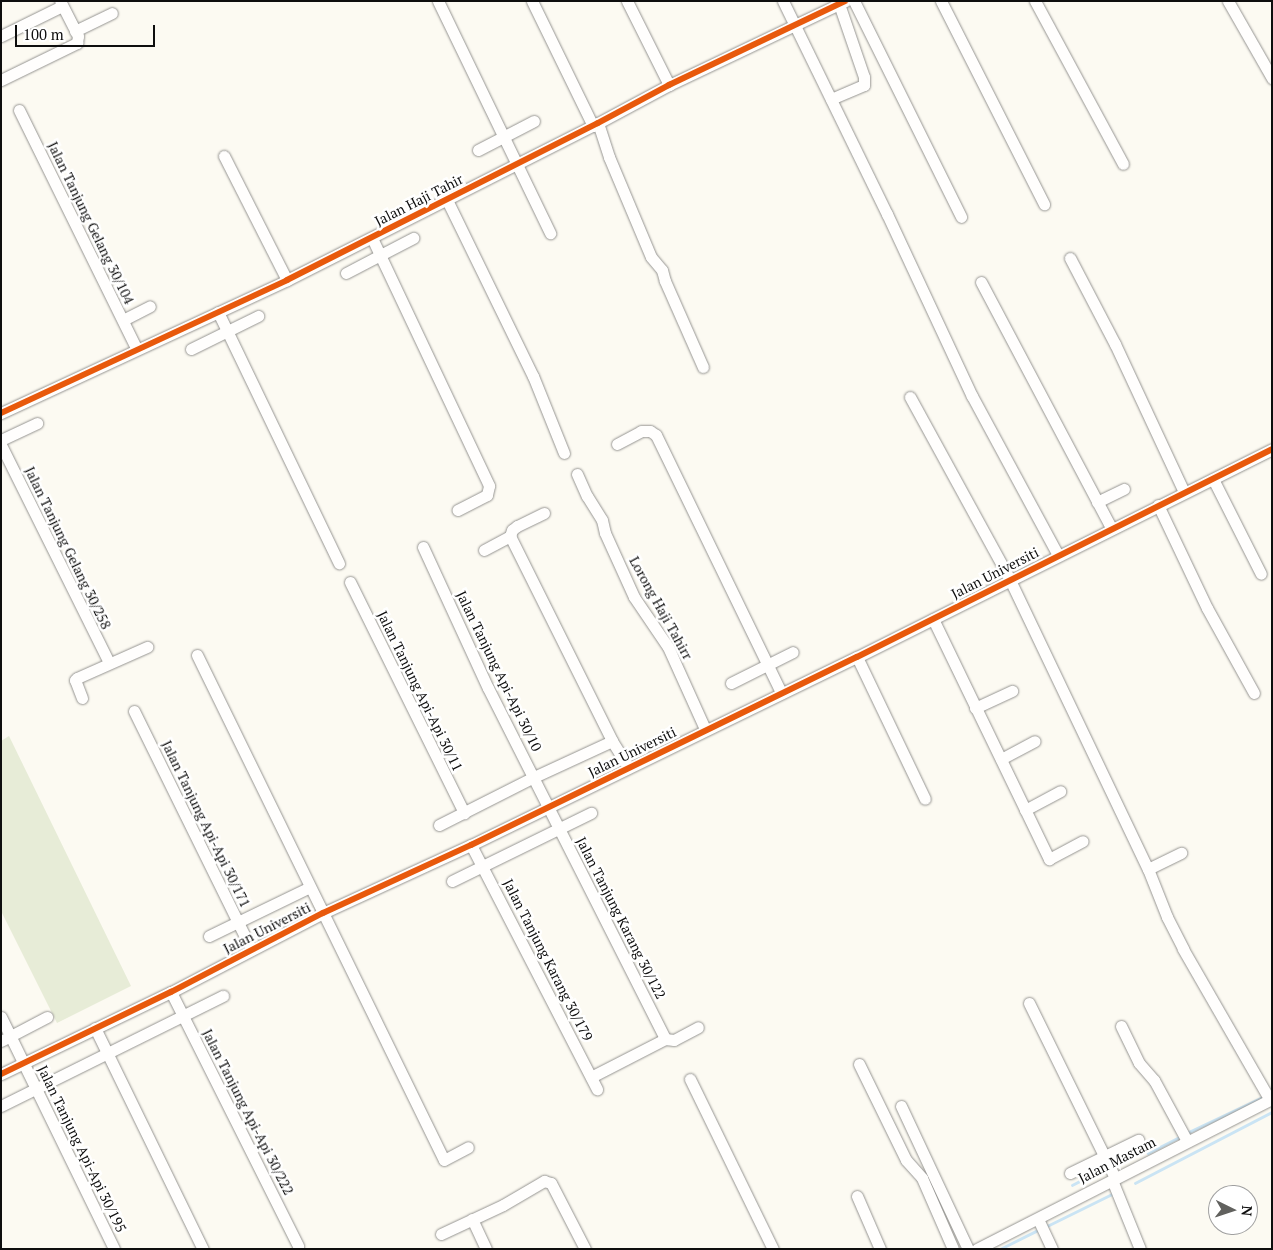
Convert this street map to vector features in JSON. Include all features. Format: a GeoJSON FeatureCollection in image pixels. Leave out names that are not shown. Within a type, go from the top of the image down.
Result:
{"type":"FeatureCollection","features":[{"type":"Feature","properties":{"kind":"street"},"geometry":{"type":"LineString","coordinates":[[438,1],[550,232]]}},
{"type":"Feature","properties":{"kind":"street"},"geometry":{"type":"LineString","coordinates":[[532,1],[596,124],[651,257],[662,270],[665,282],[702,367]]}},
{"type":"Feature","properties":{"kind":"street"},"geometry":{"type":"LineString","coordinates":[[627,1],[669,85]]}},
{"type":"Feature","properties":{"kind":"street"},"geometry":{"type":"LineString","coordinates":[[783,1],[972,396],[1058,555]]}},
{"type":"Feature","properties":{"kind":"street"},"geometry":{"type":"LineString","coordinates":[[854,1],[961,218]]}},
{"type":"Feature","properties":{"kind":"street"},"geometry":{"type":"LineString","coordinates":[[941,1],[1044,204]]}},
{"type":"Feature","properties":{"kind":"street"},"geometry":{"type":"LineString","coordinates":[[1035,1],[1123,164]]}},
{"type":"Feature","properties":{"kind":"street"},"geometry":{"type":"LineString","coordinates":[[1228,1],[1272,78]]}},
{"type":"Feature","properties":{"kind":"street"},"geometry":{"type":"LineString","coordinates":[[1,36],[61,3],[79,40],[77,43],[1,80]]}},
{"type":"Feature","properties":{"kind":"street"},"geometry":{"type":"LineString","coordinates":[[831,99],[864,85],[864,77],[842,3]]}},
{"type":"Feature","properties":{"kind":"street","name":"Jalan Haji Tahir"},"geometry":{"type":"LineString","coordinates":[[1,413],[136,348],[287,280],[596,124],[669,85],[842,3]]}},
{"type":"Feature","properties":{"kind":"street"},"geometry":{"type":"LineString","coordinates":[[75,31],[112,13]]}},
{"type":"Feature","properties":{"kind":"street","name":"Jalan Tanjung Gelang 30/104"},"geometry":{"type":"LineString","coordinates":[[19,110],[136,348]]}},
{"type":"Feature","properties":{"kind":"street"},"geometry":{"type":"LineString","coordinates":[[478,150],[534,121]]}},
{"type":"Feature","properties":{"kind":"street"},"geometry":{"type":"LineString","coordinates":[[224,156],[287,280]]}},
{"type":"Feature","properties":{"kind":"street"},"geometry":{"type":"LineString","coordinates":[[446,200],[533,376],[564,453]]}},
{"type":"Feature","properties":{"kind":"street"},"geometry":{"type":"LineString","coordinates":[[372,238],[489,486],[487,495],[458,510]]}},
{"type":"Feature","properties":{"kind":"street"},"geometry":{"type":"LineString","coordinates":[[346,273],[413,238]]}},
{"type":"Feature","properties":{"kind":"street"},"geometry":{"type":"LineString","coordinates":[[1070,258],[1115,344],[1184,492]]}},
{"type":"Feature","properties":{"kind":"street"},"geometry":{"type":"LineString","coordinates":[[982,282],[1111,528]]}},
{"type":"Feature","properties":{"kind":"street"},"geometry":{"type":"LineString","coordinates":[[123,320],[150,306]]}},
{"type":"Feature","properties":{"kind":"street"},"geometry":{"type":"LineString","coordinates":[[218,312],[339,562]]}},
{"type":"Feature","properties":{"kind":"street"},"geometry":{"type":"LineString","coordinates":[[192,349],[258,316]]}},
{"type":"Feature","properties":{"kind":"street"},"geometry":{"type":"LineString","coordinates":[[910,397],[1010,580],[1148,868],[1167,917],[1183,949],[1269,1096]]}},
{"type":"Feature","properties":{"kind":"street"},"geometry":{"type":"LineString","coordinates":[[1,440],[37,423]]}},
{"type":"Feature","properties":{"kind":"street"},"geometry":{"type":"LineString","coordinates":[[617,444],[641,431],[650,431],[656,435],[766,666],[781,693]]}},
{"type":"Feature","properties":{"kind":"street","name":"Jalan Tanjung Gelang 30/258"},"geometry":{"type":"LineString","coordinates":[[1,445],[109,663]]}},
{"type":"Feature","properties":{"kind":"street","name":"Jalan Universiti"},"geometry":{"type":"LineString","coordinates":[[1,1074],[171,992],[323,913],[471,845],[857,657],[1111,528],[1272,449]]}},
{"type":"Feature","properties":{"kind":"street","name":"Lorong Haji Tahirr"},"geometry":{"type":"LineString","coordinates":[[577,474],[587,496],[602,520],[605,533],[634,597],[668,648],[705,730]]}},
{"type":"Feature","properties":{"kind":"street"},"geometry":{"type":"LineString","coordinates":[[1213,478],[1261,574]]}},
{"type":"Feature","properties":{"kind":"street"},"geometry":{"type":"LineString","coordinates":[[1097,502],[1124,489]]}},
{"type":"Feature","properties":{"kind":"street"},"geometry":{"type":"LineString","coordinates":[[1158,505],[1207,608],[1254,693]]}},
{"type":"Feature","properties":{"kind":"street"},"geometry":{"type":"LineString","coordinates":[[484,550],[510,536],[512,530],[517,526],[544,513]]}},
{"type":"Feature","properties":{"kind":"street"},"geometry":{"type":"LineString","coordinates":[[510,536],[612,742],[628,767]]}},
{"type":"Feature","properties":{"kind":"street","name":"Jalan Tanjung Api-Api 30/10"},"geometry":{"type":"LineString","coordinates":[[423,547],[488,688],[548,806]]}},
{"type":"Feature","properties":{"kind":"street","name":"Jalan Tanjung Api-Api 30/11"},"geometry":{"type":"LineString","coordinates":[[350,582],[464,813]]}},
{"type":"Feature","properties":{"kind":"street"},"geometry":{"type":"LineString","coordinates":[[933,619],[974,708],[1049,859],[1084,841]]}},
{"type":"Feature","properties":{"kind":"street"},"geometry":{"type":"LineString","coordinates":[[82,698],[75,680],[147,647]]}},
{"type":"Feature","properties":{"kind":"street"},"geometry":{"type":"LineString","coordinates":[[731,683],[793,652]]}},
{"type":"Feature","properties":{"kind":"street"},"geometry":{"type":"LineString","coordinates":[[197,655],[444,1160],[468,1147]]}},
{"type":"Feature","properties":{"kind":"street"},"geometry":{"type":"LineString","coordinates":[[857,657],[925,799]]}},
{"type":"Feature","properties":{"kind":"street"},"geometry":{"type":"LineString","coordinates":[[974,708],[1012,690]]}},
{"type":"Feature","properties":{"kind":"street","name":"Jalan Tanjung Api-Api 30/171"},"geometry":{"type":"LineString","coordinates":[[134,711],[251,950]]}},
{"type":"Feature","properties":{"kind":"street"},"geometry":{"type":"LineString","coordinates":[[1001,759],[1035,741]]}},
{"type":"Feature","properties":{"kind":"street"},"geometry":{"type":"LineString","coordinates":[[439,826],[534,777],[612,742]]}},
{"type":"Feature","properties":{"kind":"street"},"geometry":{"type":"LineString","coordinates":[[1025,810],[1060,791]]}},
{"type":"Feature","properties":{"kind":"street","name":"Jalan Tanjung Karang 30/122"},"geometry":{"type":"LineString","coordinates":[[548,806],[667,1040]]}},
{"type":"Feature","properties":{"kind":"street"},"geometry":{"type":"LineString","coordinates":[[452,881],[591,813]]}},
{"type":"Feature","properties":{"kind":"street","name":"Jalan Tanjung Karang 30/179"},"geometry":{"type":"LineString","coordinates":[[471,845],[596,1089]]}},
{"type":"Feature","properties":{"kind":"street"},"geometry":{"type":"LineString","coordinates":[[1148,868],[1181,853]]}},
{"type":"Feature","properties":{"kind":"street"},"geometry":{"type":"LineString","coordinates":[[208,936],[310,886]]}},
{"type":"Feature","properties":{"kind":"street","name":"Jalan Tanjung Api-Api 30/222"},"geometry":{"type":"LineString","coordinates":[[171,992],[298,1246]]}},
{"type":"Feature","properties":{"kind":"street"},"geometry":{"type":"LineString","coordinates":[[1,1106],[223,996]]}},
{"type":"Feature","properties":{"kind":"street"},"geometry":{"type":"LineString","coordinates":[[1028,1003],[1105,1159],[1140,1249]]}},
{"type":"Feature","properties":{"kind":"street","name":"Jalan Tanjung Api-Api 30/195"},"geometry":{"type":"LineString","coordinates":[[1,1017],[6,1039],[24,1062],[114,1249]]}},
{"type":"Feature","properties":{"kind":"street"},"geometry":{"type":"LineString","coordinates":[[6,1039],[47,1017]]}},
{"type":"Feature","properties":{"kind":"street"},"geometry":{"type":"LineString","coordinates":[[1121,1026],[1139,1063],[1154,1080],[1186,1137]]}},
{"type":"Feature","properties":{"kind":"street"},"geometry":{"type":"LineString","coordinates":[[591,1077],[698,1027]]}},
{"type":"Feature","properties":{"kind":"street"},"geometry":{"type":"LineString","coordinates":[[95,1028],[203,1249]]}},
{"type":"Feature","properties":{"kind":"street"},"geometry":{"type":"LineString","coordinates":[[859,1064],[906,1160],[922,1178],[953,1249]]}},
{"type":"Feature","properties":{"kind":"street"},"geometry":{"type":"LineString","coordinates":[[690,1079],[773,1249]]}},
{"type":"Feature","properties":{"kind":"street","name":"Jalan Mastam"},"geometry":{"type":"LineString","coordinates":[[977,1249],[1039,1221],[1114,1182],[1186,1137],[1269,1096]]}},
{"type":"Feature","properties":{"kind":"street"},"geometry":{"type":"LineString","coordinates":[[901,1106],[968,1249]]}},
{"type":"Feature","properties":{"kind":"street"},"geometry":{"type":"LineString","coordinates":[[1070,1173],[1105,1159],[1138,1140]]}},
{"type":"Feature","properties":{"kind":"street"},"geometry":{"type":"LineString","coordinates":[[441,1234],[503,1205],[544,1181],[550,1182],[585,1249]]}},
{"type":"Feature","properties":{"kind":"street"},"geometry":{"type":"LineString","coordinates":[[857,1196],[880,1249]]}},
{"type":"Feature","properties":{"kind":"street"},"geometry":{"type":"LineString","coordinates":[[472,1220],[486,1249]]}},
{"type":"Feature","properties":{"kind":"street"},"geometry":{"type":"LineString","coordinates":[[1039,1221],[1052,1249]]}},
{"type":"Feature","properties":{"kind":"green space"},"geometry":{"type":"Polygon","coordinates":[[[9,736],[131,986],[57,1023],[1,911],[1,741],[9,736]]]}},
{"type":"Feature","properties":{"kind":"waterway"},"geometry":{"type":"LineString","coordinates":[[1187,1133],[1265,1096]]}},
{"type":"Feature","properties":{"kind":"waterway"},"geometry":{"type":"LineString","coordinates":[[1135,1183],[1272,1112]]}},
{"type":"Feature","properties":{"kind":"waterway"},"geometry":{"type":"LineString","coordinates":[[1118,1162],[1146,1149],[1148,1153],[1182,1136]]}},
{"type":"Feature","properties":{"kind":"waterway"},"geometry":{"type":"LineString","coordinates":[[1072,1185],[1100,1171]]}},
{"type":"Feature","properties":{"kind":"waterway"},"geometry":{"type":"LineString","coordinates":[[1045,1227],[1114,1193]]}},
{"type":"Feature","properties":{"kind":"waterway"},"geometry":{"type":"LineString","coordinates":[[1000,1249],[1040,1229]]}},
{"type":"Feature","properties":{"kind":"cycle path"},"geometry":{"type":"LineString","coordinates":[[1,413],[287,280],[598,123],[669,85],[845,1]]}},
{"type":"Feature","properties":{"kind":"cycle path"},"geometry":{"type":"LineString","coordinates":[[1,1074],[171,992],[323,913],[471,845],[857,657],[1272,449]]}}]}
